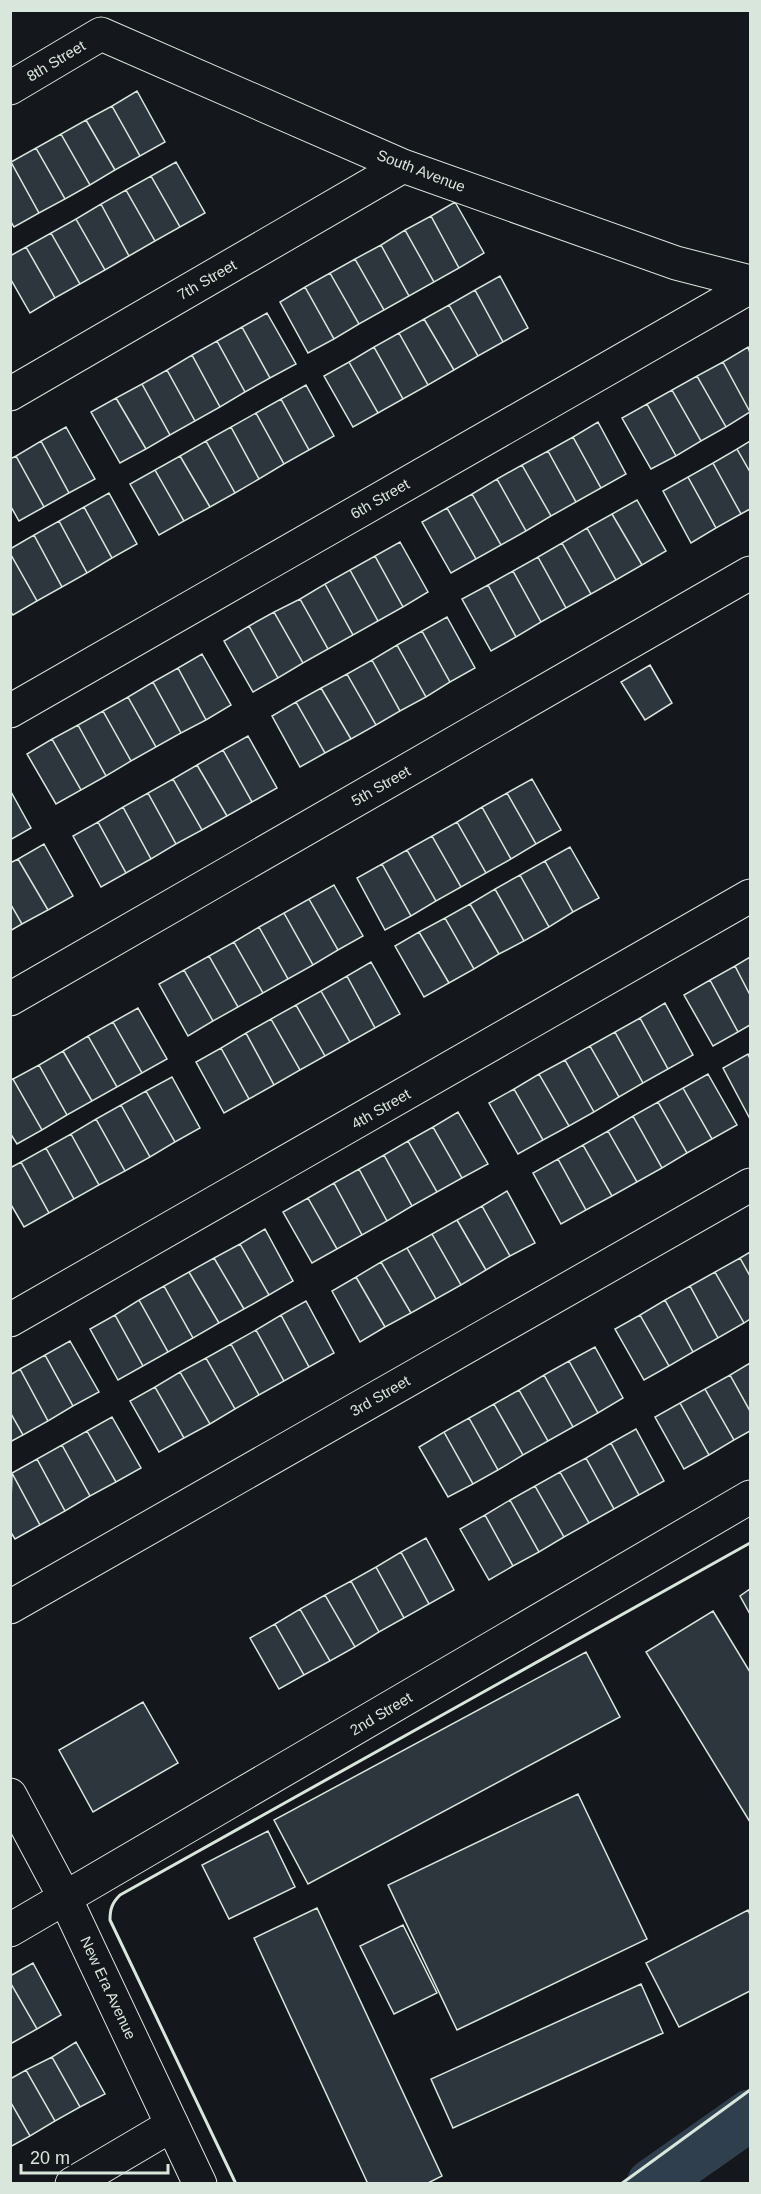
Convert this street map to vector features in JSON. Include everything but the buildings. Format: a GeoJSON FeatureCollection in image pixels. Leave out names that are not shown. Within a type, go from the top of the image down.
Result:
{"type":"FeatureCollection","features":[{"type":"Feature","properties":{"kind":"street","name":"8th Street"},"geometry":{"type":"LineString","coordinates":[[10,88],[101,34]]}},
{"type":"Feature","properties":{"kind":"street","name":"South Avenue"},"geometry":{"type":"LineString","coordinates":[[101,34],[403,166],[676,263],[750,282]]}},
{"type":"Feature","properties":{"kind":"street","name":"7th Street"},"geometry":{"type":"LineString","coordinates":[[10,394],[403,166]]}},
{"type":"Feature","properties":{"kind":"street","name":"6th Street"},"geometry":{"type":"LineString","coordinates":[[10,711],[750,287]]}},
{"type":"Feature","properties":{"kind":"street","name":"5th Street"},"geometry":{"type":"LineString","coordinates":[[10,999],[750,573]]}},
{"type":"Feature","properties":{"kind":"street","name":"4th Street"},"geometry":{"type":"LineString","coordinates":[[10,1320],[750,897]]}},
{"type":"Feature","properties":{"kind":"street","name":"3rd Street"},"geometry":{"type":"LineString","coordinates":[[10,1607],[750,1185]]}},
{"type":"Feature","properties":{"kind":"street","name":"2nd Street"},"geometry":{"type":"LineString","coordinates":[[10,1930],[750,1497]]}},
{"type":"Feature","properties":{"kind":"street","name":"New Era Avenue"},"geometry":{"type":"LineString","coordinates":[[10,1795],[65,1898],[200,2184]]}},
{"type":"Feature","properties":{"kind":"street"},"geometry":{"type":"LineString","coordinates":[[72,2184],[172,2126]]}},
{"type":"Feature","properties":{"kind":"waterway"},"geometry":{"type":"LineString","coordinates":[[652,2184],[750,2115]]}},
{"type":"Feature","properties":{"kind":"wall"},"geometry":{"type":"LineString","coordinates":[[236,2184],[110,1920],[112,1906],[117,1898],[750,1543]]}},
{"type":"Feature","properties":{"kind":"wall"},"geometry":{"type":"LineString","coordinates":[[621,2184],[750,2090]]}}]}
